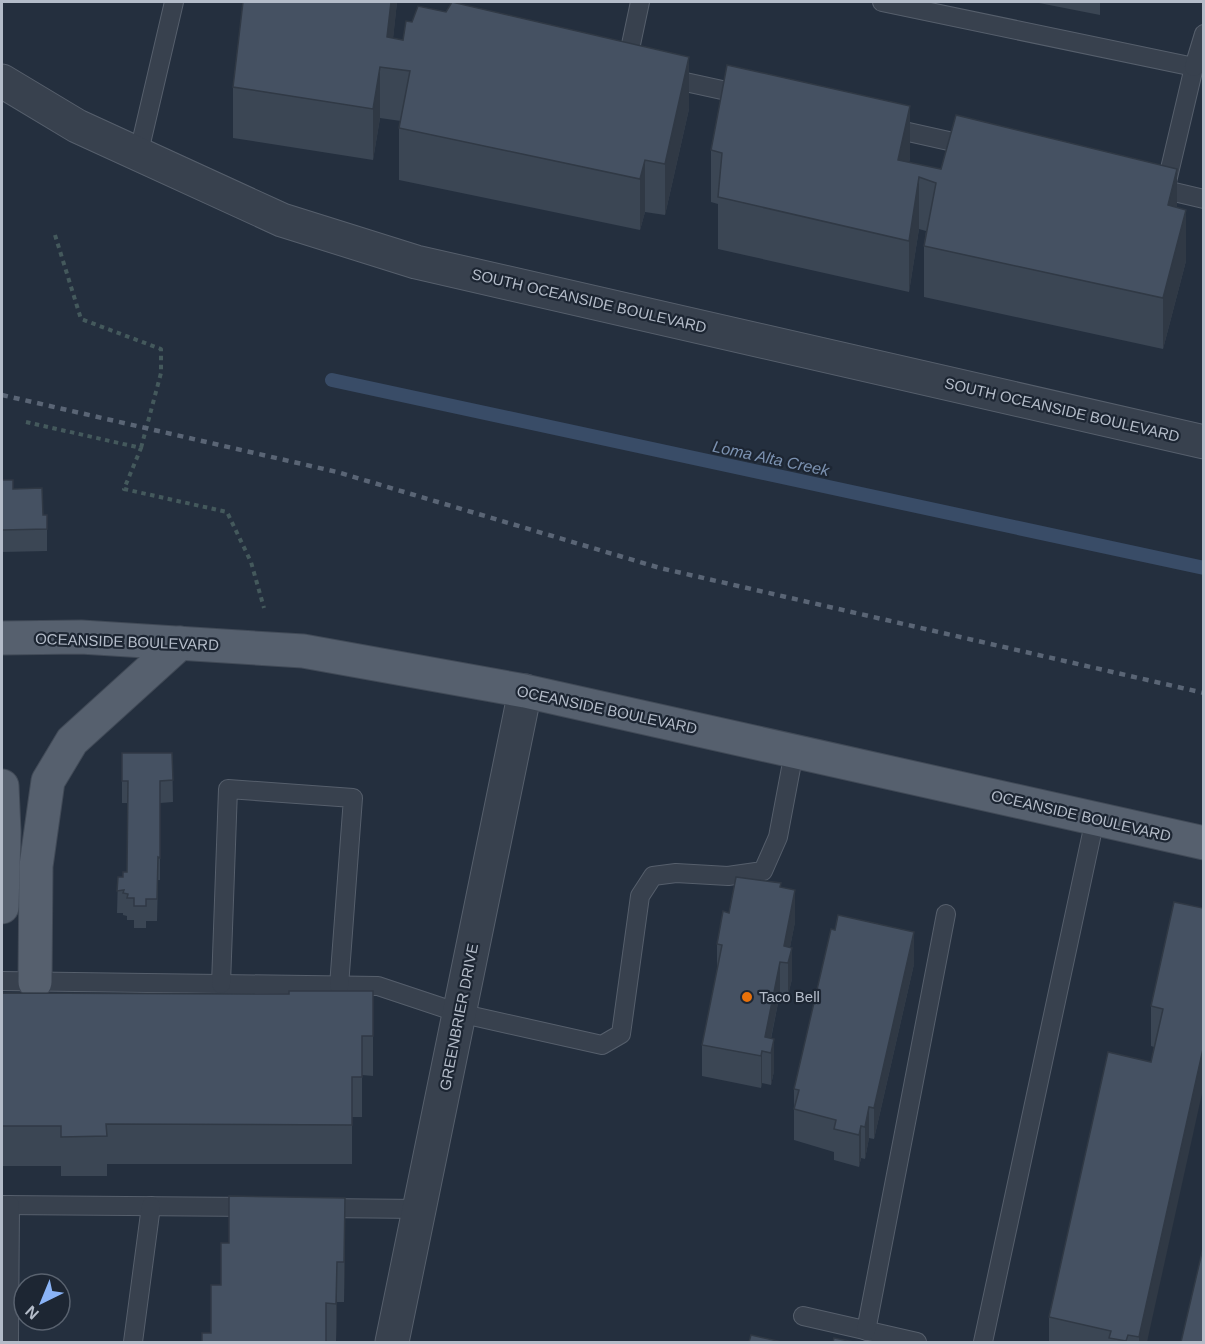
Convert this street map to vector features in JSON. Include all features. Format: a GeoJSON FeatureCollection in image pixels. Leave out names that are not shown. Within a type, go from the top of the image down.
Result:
{"type":"FeatureCollection","features":[{"type":"Feature","properties":{"kind":"main road","name":"OCEANSIDE BOULEVARD"},"geometry":{"type":"LineString","coordinates":[[2,638],[81,638],[303,651],[525,692],[1203,843]]}},
{"type":"Feature","properties":{"kind":"main road"},"geometry":{"type":"LineString","coordinates":[[35,982],[36,866],[48,781],[72,741],[180,643]]}},
{"type":"Feature","properties":{"kind":"main road"},"geometry":{"type":"LineString","coordinates":[[2,786],[2,907]]}},
{"type":"Feature","properties":{"kind":"street","name":"SOUTH OCEANSIDE BOULEVARD"},"geometry":{"type":"LineString","coordinates":[[2,81],[77,126],[138,156],[282,220],[416,262],[1203,442]]}},
{"type":"Feature","properties":{"kind":"street","name":"GREENBRIER DRIVE"},"geometry":{"type":"LineString","coordinates":[[392,1342],[525,692]]}},
{"type":"Feature","properties":{"kind":"lane"},"geometry":{"type":"LineString","coordinates":[[138,156],[174,2]]}},
{"type":"Feature","properties":{"kind":"lane"},"geometry":{"type":"LineString","coordinates":[[640,2],[626,68],[764,99]]}},
{"type":"Feature","properties":{"kind":"lane"},"geometry":{"type":"LineString","coordinates":[[882,2],[1194,67]]}},
{"type":"Feature","properties":{"kind":"lane"},"geometry":{"type":"LineString","coordinates":[[1165,190],[1203,34]]}},
{"type":"Feature","properties":{"kind":"lane"},"geometry":{"type":"LineString","coordinates":[[867,123],[993,151]]}},
{"type":"Feature","properties":{"kind":"lane"},"geometry":{"type":"LineString","coordinates":[[1131,182],[1203,199]]}},
{"type":"Feature","properties":{"kind":"lane"},"geometry":{"type":"LineString","coordinates":[[2,981],[378,986],[459,1013],[602,1045],[621,1034],[640,896],[653,876],[676,873],[728,876],[763,871],[778,837],[794,752]]}},
{"type":"Feature","properties":{"kind":"lane"},"geometry":{"type":"LineString","coordinates":[[221,984],[228,789],[353,798],[339,986]]}},
{"type":"Feature","properties":{"kind":"lane"},"geometry":{"type":"LineString","coordinates":[[983,1342],[1095,819]]}},
{"type":"Feature","properties":{"kind":"lane"},"geometry":{"type":"LineString","coordinates":[[866,1331],[946,914]]}},
{"type":"Feature","properties":{"kind":"lane"},"geometry":{"type":"LineString","coordinates":[[9,1342],[6,1205],[268,1208]]}},
{"type":"Feature","properties":{"kind":"lane"},"geometry":{"type":"LineString","coordinates":[[133,1342],[151,1206]]}},
{"type":"Feature","properties":{"kind":"lane"},"geometry":{"type":"LineString","coordinates":[[303,1208],[420,1209]]}},
{"type":"Feature","properties":{"kind":"lane"},"geometry":{"type":"LineString","coordinates":[[802,1316],[916,1342]]}},
{"type":"Feature","properties":{"kind":"path"},"geometry":{"type":"LineString","coordinates":[[55,235],[81,319],[161,350],[161,373],[141,448],[124,489],[227,512],[251,562],[276,649]]}},
{"type":"Feature","properties":{"kind":"path"},"geometry":{"type":"LineString","coordinates":[[26,422],[141,448]]}},
{"type":"Feature","properties":{"kind":"building"},"geometry":{"type":"Polygon","coordinates":[[[243,2],[391,2],[387,37],[403,40],[406,21],[412,22],[418,6],[446,12],[452,2],[689,57],[665,164],[645,160],[640,179],[399,128],[410,71],[380,67],[373,109],[233,87],[243,2]]]}},
{"type":"Feature","properties":{"kind":"building"},"geometry":{"type":"Polygon","coordinates":[[[727,65],[910,106],[898,160],[941,169],[956,115],[1177,169],[1168,205],[1186,210],[1163,298],[924,246],[936,183],[919,177],[909,241],[718,197],[722,153],[711,150],[727,65]]]}},
{"type":"Feature","properties":{"kind":"building"},"geometry":{"type":"Polygon","coordinates":[[[2,480],[13,480],[13,489],[42,488],[43,515],[47,515],[47,529],[2,530],[2,480]]]}},
{"type":"Feature","properties":{"kind":"building"},"geometry":{"type":"Polygon","coordinates":[[[122,753],[172,753],[173,780],[160,781],[160,858],[158,857],[157,899],[146,899],[146,906],[134,906],[134,898],[127,898],[128,894],[123,893],[124,890],[117,891],[118,877],[123,877],[123,872],[127,872],[128,781],[122,781],[122,753]]]}},
{"type":"Feature","properties":{"kind":"building"},"geometry":{"type":"Polygon","coordinates":[[[736,877],[781,883],[780,887],[795,890],[784,946],[792,948],[788,963],[780,962],[765,1037],[774,1039],[771,1053],[762,1051],[761,1056],[702,1045],[722,945],[717,944],[723,911],[729,913],[736,877]]]}},
{"type":"Feature","properties":{"kind":"building"},"geometry":{"type":"Polygon","coordinates":[[[1174,902],[1203,908],[1203,1049],[1139,1337],[1128,1335],[1126,1341],[1109,1338],[1111,1331],[1049,1317],[1108,1052],[1151,1062],[1163,1009],[1151,1006],[1174,902]]]}},
{"type":"Feature","properties":{"kind":"building"},"geometry":{"type":"Polygon","coordinates":[[[838,915],[914,932],[874,1108],[869,1107],[865,1127],[861,1126],[859,1135],[834,1129],[836,1120],[794,1109],[799,1090],[794,1089],[831,929],[835,930],[838,915]]]}},
{"type":"Feature","properties":{"kind":"building"},"geometry":{"type":"Polygon","coordinates":[[[289,991],[373,991],[373,1036],[362,1036],[362,1077],[352,1077],[352,1125],[106,1124],[107,1136],[61,1137],[61,1126],[2,1126],[2,993],[289,994],[289,991]]]}},
{"type":"Feature","properties":{"kind":"building"},"geometry":{"type":"Polygon","coordinates":[[[229,1196],[345,1198],[344,1262],[337,1262],[336,1304],[326,1303],[326,1342],[202,1342],[202,1333],[211,1333],[211,1285],[221,1285],[221,1243],[229,1243],[229,1196]]]}},
{"type":"Feature","properties":{"kind":"building"},"geometry":{"type":"Polygon","coordinates":[[[1203,1248],[1203,1342],[1181,1342],[1203,1248]]]}},
{"type":"Feature","properties":{"kind":"building"},"geometry":{"type":"Polygon","coordinates":[[[751,1335],[782,1342],[749,1342],[751,1335]]]}},
{"type":"Feature","properties":{"kind":"building"},"geometry":{"type":"Polygon","coordinates":[[[834,1338],[854,1342],[833,1342],[834,1338]]]}},
{"type":"Feature","properties":{"kind":"waterway","name":"Loma Alta Creek"},"geometry":{"type":"LineString","coordinates":[[332,380],[1204,568]]}},
{"type":"Feature","properties":{"kind":"railway"},"geometry":{"type":"LineString","coordinates":[[2,395],[337,472],[660,568],[1204,693]]}},
{"type":"Feature","properties":{"kind":"place","name":"Taco Bell"},"geometry":{"type":"Point","coordinates":[747,997]}}]}
